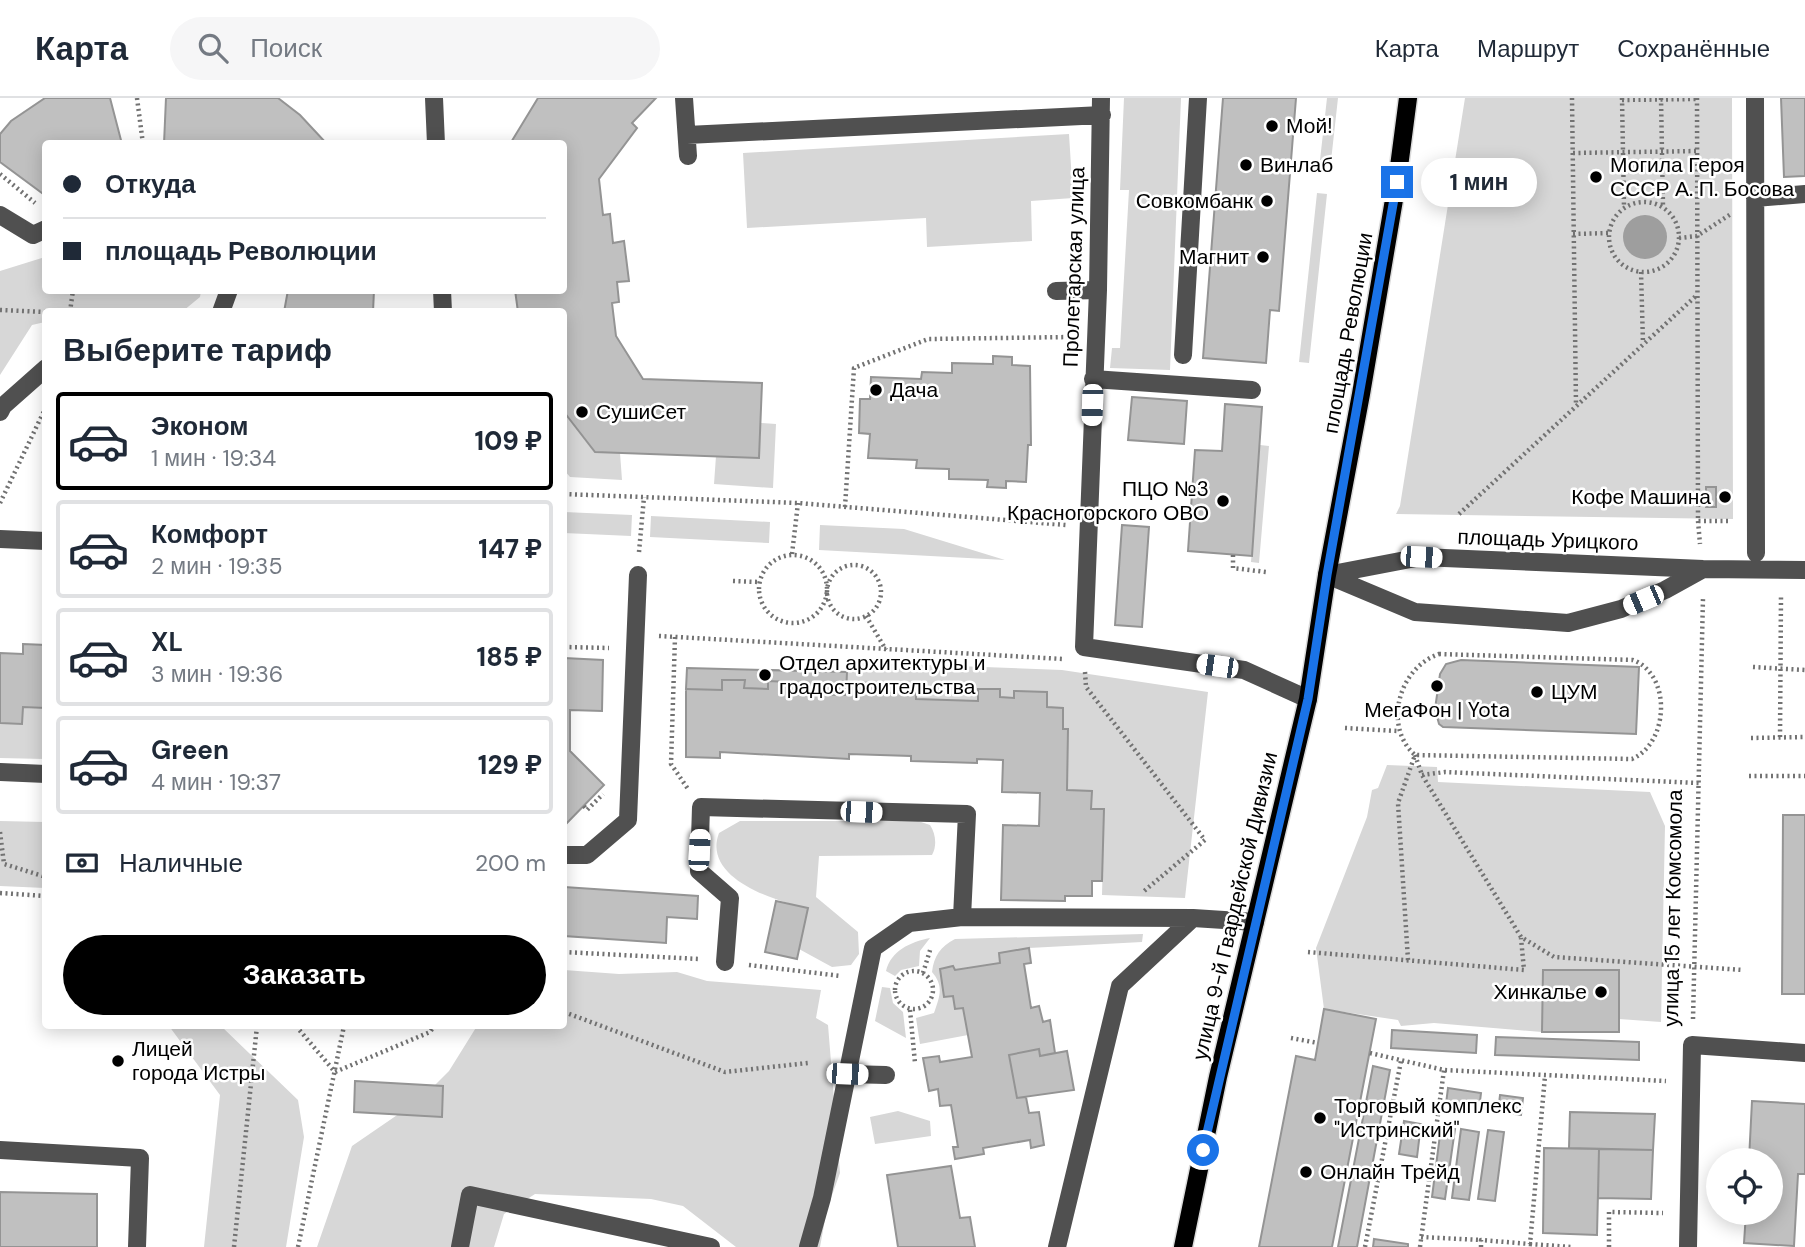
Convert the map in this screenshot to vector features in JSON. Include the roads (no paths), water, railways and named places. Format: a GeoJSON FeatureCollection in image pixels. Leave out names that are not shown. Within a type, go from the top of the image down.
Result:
{"type":"FeatureCollection","features":[{"type":"Feature","properties":{"kind":"main road","name":"площадь Революции"},"geometry":{"type":"LineString","coordinates":[[1327,575],[1362,394],[1408,98]]}},
{"type":"Feature","properties":{"kind":"main road","name":"улица 9-й Гвардейской Дивизии"},"geometry":{"type":"LineString","coordinates":[[1183,1247],[1218,1077],[1308,699],[1327,575]]}},
{"type":"Feature","properties":{"kind":"street"},"geometry":{"type":"LineString","coordinates":[[434,98],[436,140]]}},
{"type":"Feature","properties":{"kind":"street"},"geometry":{"type":"LineString","coordinates":[[684,98],[688,156]]}},
{"type":"Feature","properties":{"kind":"street"},"geometry":{"type":"LineString","coordinates":[[1183,355],[1198,98]]}},
{"type":"Feature","properties":{"kind":"street"},"geometry":{"type":"LineString","coordinates":[[1755,98],[1756,561]]}},
{"type":"Feature","properties":{"kind":"street"},"geometry":{"type":"LineString","coordinates":[[687,135],[1102,106]]}},
{"type":"Feature","properties":{"kind":"street","name":"Пролетарская улица"},"geometry":{"type":"LineString","coordinates":[[1102,106],[1098,290],[1088,527],[1077,653],[1244,670],[1308,699]]}},
{"type":"Feature","properties":{"kind":"street"},"geometry":{"type":"LineString","coordinates":[[1755,198],[1805,194]]}},
{"type":"Feature","properties":{"kind":"street"},"geometry":{"type":"LineString","coordinates":[[0,215],[33,234],[42,231]]}},
{"type":"Feature","properties":{"kind":"street"},"geometry":{"type":"LineString","coordinates":[[1056,290],[1098,290]]}},
{"type":"Feature","properties":{"kind":"street"},"geometry":{"type":"LineString","coordinates":[[0,412],[2,406],[42,371]]}},
{"type":"Feature","properties":{"kind":"street"},"geometry":{"type":"LineString","coordinates":[[1093,379],[1252,390]]}},
{"type":"Feature","properties":{"kind":"street"},"geometry":{"type":"LineString","coordinates":[[0,538],[42,541]]}},
{"type":"Feature","properties":{"kind":"street","name":"площадь Урицкого"},"geometry":{"type":"LineString","coordinates":[[1327,575],[1421,557],[1703,569],[1756,561],[1805,570]]}},
{"type":"Feature","properties":{"kind":"street","name":"площадь Урицкого"},"geometry":{"type":"LineString","coordinates":[[1327,575],[1415,612],[1568,623],[1621,609],[1703,569]]}},
{"type":"Feature","properties":{"kind":"street"},"geometry":{"type":"LineString","coordinates":[[567,855],[587,855],[628,820],[638,575]]}},
{"type":"Feature","properties":{"kind":"street"},"geometry":{"type":"LineString","coordinates":[[0,772],[42,774]]}},
{"type":"Feature","properties":{"kind":"street"},"geometry":{"type":"LineString","coordinates":[[725,962],[730,898],[698,871],[701,807],[967,814],[962,917]]}},
{"type":"Feature","properties":{"kind":"street"},"geometry":{"type":"LineString","coordinates":[[808,1247],[822,1198],[873,948],[909,923],[962,917],[1193,918],[1255,922]]}},
{"type":"Feature","properties":{"kind":"street"},"geometry":{"type":"LineString","coordinates":[[1057,1247],[1120,986],[1193,918]]}},
{"type":"Feature","properties":{"kind":"street","name":"улица 15 лет Комсомола"},"geometry":{"type":"LineString","coordinates":[[1688,1247],[1692,1045],[1805,1053]]}},
{"type":"Feature","properties":{"kind":"street"},"geometry":{"type":"LineString","coordinates":[[847,1074],[886,1075]]}},
{"type":"Feature","properties":{"kind":"street"},"geometry":{"type":"LineString","coordinates":[[0,1150],[140,1158],[136,1247]]}},
{"type":"Feature","properties":{"kind":"street"},"geometry":{"type":"LineString","coordinates":[[460,1247],[470,1195],[712,1247]]}},
{"type":"Feature","properties":{"kind":"place","name":"Мой!"},"geometry":{"type":"Point","coordinates":[1272,126]}},
{"type":"Feature","properties":{"kind":"place","name":"Винлаб"},"geometry":{"type":"Point","coordinates":[1246,165]}},
{"type":"Feature","properties":{"kind":"place","name":"Могила Героя СССР А. П. Босова"},"geometry":{"type":"Point","coordinates":[1596,177]}},
{"type":"Feature","properties":{"kind":"place","name":"Совкомбанк"},"geometry":{"type":"Point","coordinates":[1267,201]}},
{"type":"Feature","properties":{"kind":"place","name":"Магнит"},"geometry":{"type":"Point","coordinates":[1263,257]}},
{"type":"Feature","properties":{"kind":"place","name":"Дача"},"geometry":{"type":"Point","coordinates":[876,390]}},
{"type":"Feature","properties":{"kind":"place","name":"СушиСет"},"geometry":{"type":"Point","coordinates":[582,412]}},
{"type":"Feature","properties":{"kind":"place","name":"Кофе Машина"},"geometry":{"type":"Point","coordinates":[1725,497]}},
{"type":"Feature","properties":{"kind":"place","name":"ПЦО №3 Красногорского ОВО"},"geometry":{"type":"Point","coordinates":[1223,501]}},
{"type":"Feature","properties":{"kind":"place","name":"Отдел архитектуры и градостроительства"},"geometry":{"type":"Point","coordinates":[765,675]}},
{"type":"Feature","properties":{"kind":"place","name":"МегаФон | Yota"},"geometry":{"type":"Point","coordinates":[1437,686]}},
{"type":"Feature","properties":{"kind":"place","name":"ЦУМ"},"geometry":{"type":"Point","coordinates":[1537,692]}},
{"type":"Feature","properties":{"kind":"place","name":"Хинкалье"},"geometry":{"type":"Point","coordinates":[1601,992]}},
{"type":"Feature","properties":{"kind":"place","name":"Лицей города Истры"},"geometry":{"type":"Point","coordinates":[118,1061]}},
{"type":"Feature","properties":{"kind":"place","name":"Торговый комплекс \"Истринский\""},"geometry":{"type":"Point","coordinates":[1320,1118]}},
{"type":"Feature","properties":{"kind":"place","name":"Онлайн Трейд"},"geometry":{"type":"Point","coordinates":[1306,1172]}}]}
